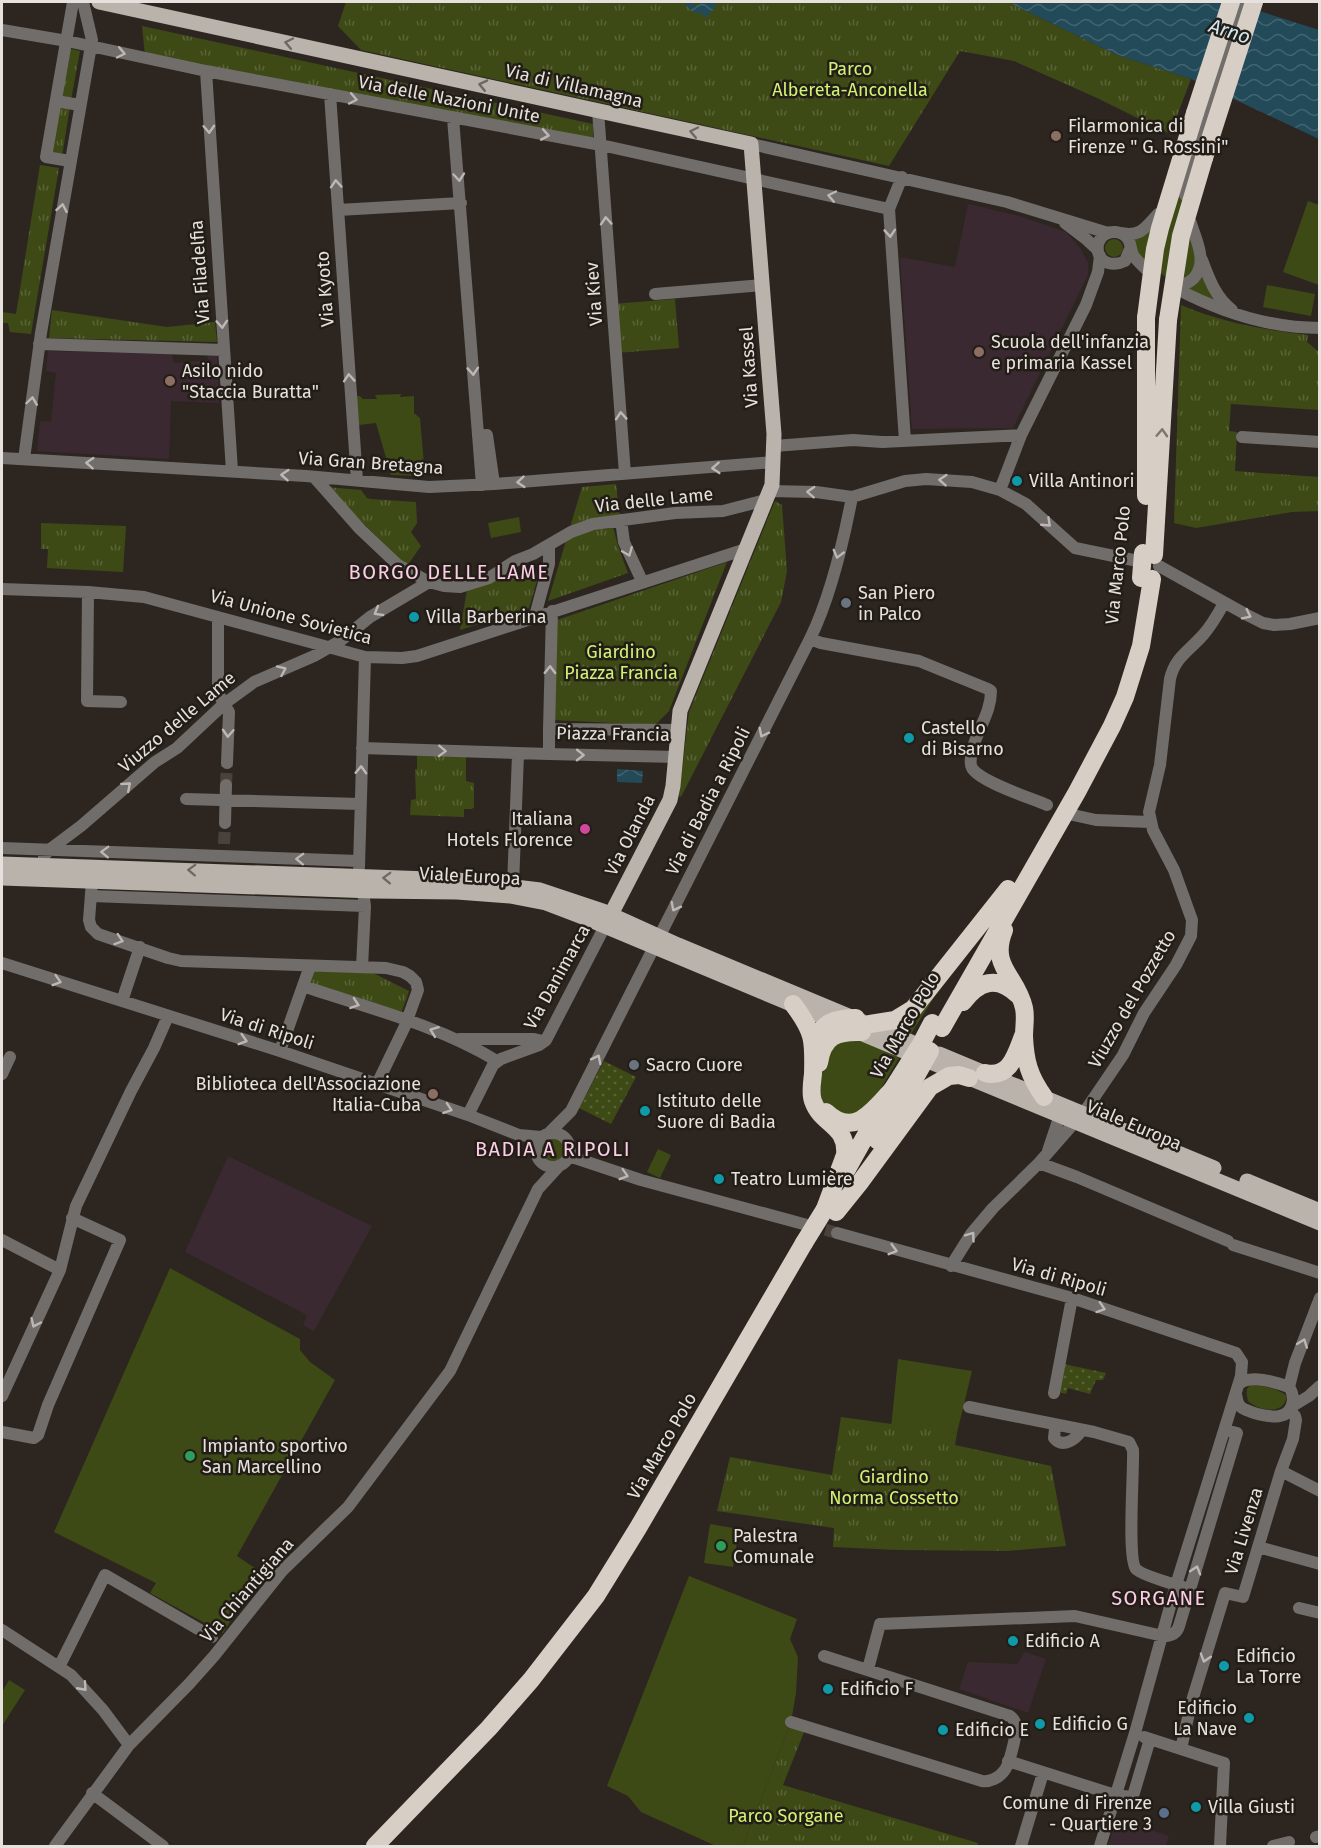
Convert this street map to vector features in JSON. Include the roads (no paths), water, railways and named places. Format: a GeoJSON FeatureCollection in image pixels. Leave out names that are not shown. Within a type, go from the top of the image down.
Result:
{"type":"FeatureCollection","features":[{"type":"Feature","properties":{"kind":"highway","name":"Via Marco Polo"},"geometry":{"type":"LineString","coordinates":[[1148,565],[1146,318],[1155,249],[1231,2]]}},
{"type":"Feature","properties":{"kind":"highway","name":"Via Marco Polo"},"geometry":{"type":"LineString","coordinates":[[375,1846],[489,1728],[531,1680],[612,1572],[830,1210],[865,1160],[937,1025],[1013,891],[1077,792],[1118,712],[1135,669],[1141,646],[1168,320],[1181,236],[1254,2]]}},
{"type":"Feature","properties":{"kind":"highway"},"geometry":{"type":"LineString","coordinates":[[1013,891],[999,949],[1003,965],[1021,998],[1025,1011],[1024,1034],[1029,1071],[1044,1097]]}},
{"type":"Feature","properties":{"kind":"highway"},"geometry":{"type":"LineString","coordinates":[[814,1042],[822,1028],[835,1021],[862,1025],[895,1020],[913,1009],[1013,891]]}},
{"type":"Feature","properties":{"kind":"highway"},"geometry":{"type":"LineString","coordinates":[[937,1025],[970,993],[983,984],[1001,983],[1011,988],[1021,998]]}},
{"type":"Feature","properties":{"kind":"highway"},"geometry":{"type":"LineString","coordinates":[[793,1004],[808,1027],[814,1042],[813,1100],[820,1114],[840,1132],[845,1141],[845,1155],[830,1210]]}},
{"type":"Feature","properties":{"kind":"highway"},"geometry":{"type":"LineString","coordinates":[[862,1025],[835,1035],[822,1048],[817,1082],[822,1107],[835,1119],[859,1122],[900,1091]]}},
{"type":"Feature","properties":{"kind":"highway"},"geometry":{"type":"LineString","coordinates":[[830,1210],[861,1182],[930,1087],[949,1076],[1002,1073],[1007,1068],[1024,1034]]}},
{"type":"Feature","properties":{"kind":"highway","name":"Via Marco Polo"},"geometry":{"type":"LineString","coordinates":[[391,1846],[495,1738],[539,1687],[607,1598],[632,1562],[810,1244]]}},
{"type":"Feature","properties":{"kind":"main road","name":"Via di Villamagna"},"geometry":{"type":"LineString","coordinates":[[99,2],[752,144]]}},
{"type":"Feature","properties":{"kind":"main road","name":"Via Kassel"},"geometry":{"type":"LineString","coordinates":[[752,144],[774,446],[774,462],[768,495]]}},
{"type":"Feature","properties":{"kind":"main road","name":"Piazza Francia"},"geometry":{"type":"LineString","coordinates":[[676,757],[678,730],[684,702],[768,495]]}},
{"type":"Feature","properties":{"kind":"main road","name":"Via Olanda"},"geometry":{"type":"LineString","coordinates":[[608,920],[669,800],[676,757]]}},
{"type":"Feature","properties":{"kind":"main road","name":"Viale Europa"},"geometry":{"type":"LineString","coordinates":[[2,876],[44,864],[362,884],[518,897],[608,920]]}},
{"type":"Feature","properties":{"kind":"main road","name":"Viale Europa"},"geometry":{"type":"LineString","coordinates":[[2,876],[91,888],[468,881],[513,886],[554,894],[608,920],[862,1025],[908,1047]]}},
{"type":"Feature","properties":{"kind":"main road","name":"Viale Europa"},"geometry":{"type":"LineString","coordinates":[[657,941],[835,1021]]}},
{"type":"Feature","properties":{"kind":"main road","name":"Viale Europa"},"geometry":{"type":"LineString","coordinates":[[936,1059],[1057,1114],[1080,1118],[1320,1211]]}},
{"type":"Feature","properties":{"kind":"main road","name":"Viale Europa"},"geometry":{"type":"LineString","coordinates":[[977,1076],[1044,1097],[1080,1118],[1320,1223]]}},
{"type":"Feature","properties":{"kind":"street"},"geometry":{"type":"LineString","coordinates":[[70,161],[46,157],[73,2]]}},
{"type":"Feature","properties":{"kind":"street"},"geometry":{"type":"LineString","coordinates":[[24,459],[39,344],[92,40],[83,2]]}},
{"type":"Feature","properties":{"kind":"street"},"geometry":{"type":"LineString","coordinates":[[1180,193],[1242,2]]}},
{"type":"Feature","properties":{"kind":"street","name":"Via delle Nazioni Unite"},"geometry":{"type":"LineString","coordinates":[[2,30],[601,146],[889,208]]}},
{"type":"Feature","properties":{"kind":"street","name":"Via Filadelfia"},"geometry":{"type":"LineString","coordinates":[[206,71],[232,471]]}},
{"type":"Feature","properties":{"kind":"street","name":"Via Kyoto"},"geometry":{"type":"LineString","coordinates":[[330,94],[357,480]]}},
{"type":"Feature","properties":{"kind":"street"},"geometry":{"type":"LineString","coordinates":[[56,101],[80,105]]}},
{"type":"Feature","properties":{"kind":"street","name":"Via Kiev"},"geometry":{"type":"LineString","coordinates":[[598,111],[625,474]]}},
{"type":"Feature","properties":{"kind":"street"},"geometry":{"type":"LineString","coordinates":[[453,118],[478,436],[488,484]]}},
{"type":"Feature","properties":{"kind":"street","name":"Via di Villamagna"},"geometry":{"type":"LineString","coordinates":[[752,144],[1000,200],[1114,233],[1127,239],[1138,261],[1162,280]]}},
{"type":"Feature","properties":{"kind":"street"},"geometry":{"type":"LineString","coordinates":[[902,177],[889,208],[905,441]]}},
{"type":"Feature","properties":{"kind":"street"},"geometry":{"type":"LineString","coordinates":[[338,210],[461,202]]}},
{"type":"Feature","properties":{"kind":"street","name":"Via di Villamagna"},"geometry":{"type":"LineString","coordinates":[[1039,211],[1069,225],[1099,253],[1102,260],[1109,264],[1120,263],[1136,267],[1200,301],[1260,322],[1320,328]]}},
{"type":"Feature","properties":{"kind":"street"},"geometry":{"type":"LineString","coordinates":[[1000,490],[1021,435],[1086,305],[1098,272],[1100,240],[1114,233],[1136,234],[1158,213]]}},
{"type":"Feature","properties":{"kind":"street","name":"Via di Villamagna"},"geometry":{"type":"LineString","coordinates":[[1191,223],[1214,289],[1224,303],[1236,312],[1260,322]]}},
{"type":"Feature","properties":{"kind":"street"},"geometry":{"type":"LineString","coordinates":[[1086,305],[1108,272],[1126,259],[1130,249]]}},
{"type":"Feature","properties":{"kind":"street"},"geometry":{"type":"LineString","coordinates":[[1162,280],[1184,285],[1194,277],[1202,260]]}},
{"type":"Feature","properties":{"kind":"street"},"geometry":{"type":"LineString","coordinates":[[655,294],[763,285]]}},
{"type":"Feature","properties":{"kind":"street"},"geometry":{"type":"LineString","coordinates":[[39,344],[224,350]]}},
{"type":"Feature","properties":{"kind":"street"},"geometry":{"type":"LineString","coordinates":[[774,446],[853,440],[873,442],[1021,435]]}},
{"type":"Feature","properties":{"kind":"street"},"geometry":{"type":"LineString","coordinates":[[1242,437],[1320,442]]}},
{"type":"Feature","properties":{"kind":"street","name":"Via Gran Bretagna"},"geometry":{"type":"LineString","coordinates":[[2,458],[232,471],[429,487],[774,462]]}},
{"type":"Feature","properties":{"kind":"street","name":"Via delle Lame"},"geometry":{"type":"LineString","coordinates":[[315,477],[360,529],[398,565],[429,582],[444,586],[460,587],[489,578],[515,561],[549,546],[566,534],[584,526],[675,513],[723,511],[768,495],[816,492],[852,497],[905,481],[926,479],[972,482],[1000,490],[1029,506],[1075,548],[1148,565],[1263,622],[1274,625],[1290,624],[1320,618]]}},
{"type":"Feature","properties":{"kind":"street","name":"Via di Badia a Ripoli"},"geometry":{"type":"LineString","coordinates":[[545,1135],[571,1111],[822,615],[852,497]]}},
{"type":"Feature","properties":{"kind":"street"},"geometry":{"type":"LineString","coordinates":[[621,520],[627,550],[642,582]]}},
{"type":"Feature","properties":{"kind":"street"},"geometry":{"type":"LineString","coordinates":[[535,616],[549,564],[549,546]]}},
{"type":"Feature","properties":{"kind":"street","name":"Via Unione Sovietica"},"geometry":{"type":"LineString","coordinates":[[2,589],[88,592],[144,597],[364,657],[402,658],[412,657],[746,549]]}},
{"type":"Feature","properties":{"kind":"street","name":"Viuzzo delle Lame"},"geometry":{"type":"LineString","coordinates":[[49,850],[81,826],[155,762],[177,748],[224,704],[254,682],[314,656],[340,641],[370,617],[429,582]]}},
{"type":"Feature","properties":{"kind":"street"},"geometry":{"type":"LineString","coordinates":[[88,592],[87,701],[121,702]]}},
{"type":"Feature","properties":{"kind":"street"},"geometry":{"type":"LineString","coordinates":[[1073,815],[1096,820],[1150,822],[1149,812],[1160,765],[1173,667],[1178,658],[1209,628],[1224,603]]}},
{"type":"Feature","properties":{"kind":"street","name":"Piazza Francia"},"geometry":{"type":"LineString","coordinates":[[552,611],[549,754],[676,757]]}},
{"type":"Feature","properties":{"kind":"street"},"geometry":{"type":"LineString","coordinates":[[218,617],[218,690],[229,712],[227,763]]}},
{"type":"Feature","properties":{"kind":"street"},"geometry":{"type":"LineString","coordinates":[[810,639],[919,661],[991,691],[988,711],[976,738],[970,761],[971,767],[992,782],[1047,805]]}},
{"type":"Feature","properties":{"kind":"street"},"geometry":{"type":"LineString","coordinates":[[362,967],[360,804],[364,657]]}},
{"type":"Feature","properties":{"kind":"street","name":"Piazza Francia"},"geometry":{"type":"LineString","coordinates":[[549,729],[678,730]]}},
{"type":"Feature","properties":{"kind":"street"},"geometry":{"type":"LineString","coordinates":[[362,748],[549,754]]}},
{"type":"Feature","properties":{"kind":"street"},"geometry":{"type":"LineString","coordinates":[[513,886],[518,754]]}},
{"type":"Feature","properties":{"kind":"street"},"geometry":{"type":"LineString","coordinates":[[225,823],[226,785]]}},
{"type":"Feature","properties":{"kind":"street"},"geometry":{"type":"LineString","coordinates":[[186,799],[360,804]]}},
{"type":"Feature","properties":{"kind":"street","name":"Viuzzo del Pozzetto"},"geometry":{"type":"LineString","coordinates":[[951,1266],[971,1234],[993,1208],[1043,1159],[1080,1118],[1124,1055],[1144,1013],[1176,965],[1191,936],[1192,920],[1174,870],[1150,822]]}},
{"type":"Feature","properties":{"kind":"street","name":"Viale Europa"},"geometry":{"type":"LineString","coordinates":[[2,848],[224,850],[362,884]]}},
{"type":"Feature","properties":{"kind":"street"},"geometry":{"type":"LineString","coordinates":[[44,864],[44,856],[49,850]]}},
{"type":"Feature","properties":{"kind":"street"},"geometry":{"type":"LineString","coordinates":[[91,888],[89,920],[93,930],[98,934],[175,960],[362,967],[397,970],[408,974],[418,987],[418,993],[408,1022],[377,1084]]}},
{"type":"Feature","properties":{"kind":"street","name":"Via Danimarca"},"geometry":{"type":"LineString","coordinates":[[497,1061],[545,1042],[608,920]]}},
{"type":"Feature","properties":{"kind":"street"},"geometry":{"type":"LineString","coordinates":[[122,1001],[140,947]]}},
{"type":"Feature","properties":{"kind":"street","name":"Via di Ripoli"},"geometry":{"type":"LineString","coordinates":[[2,963],[280,1051],[468,1115],[519,1135],[545,1135]]}},
{"type":"Feature","properties":{"kind":"street"},"geometry":{"type":"LineString","coordinates":[[280,1051],[310,966]]}},
{"type":"Feature","properties":{"kind":"street"},"geometry":{"type":"LineString","coordinates":[[303,986],[456,1040],[497,1061],[490,1068],[468,1115]]}},
{"type":"Feature","properties":{"kind":"street"},"geometry":{"type":"LineString","coordinates":[[2,1396],[60,1270],[72,1218],[82,1190],[168,1016]]}},
{"type":"Feature","properties":{"kind":"street"},"geometry":{"type":"LineString","coordinates":[[456,1040],[534,1039],[545,1042]]}},
{"type":"Feature","properties":{"kind":"street"},"geometry":{"type":"LineString","coordinates":[[2,1074],[10,1057]]}},
{"type":"Feature","properties":{"kind":"street","name":"Via di Badia a Ripoli"},"geometry":{"type":"LineString","coordinates":[[568,1142],[571,1111]]}},
{"type":"Feature","properties":{"kind":"street"},"geometry":{"type":"LineString","coordinates":[[1057,1114],[1043,1159],[1077,1177],[1230,1243],[1320,1273]]}},
{"type":"Feature","properties":{"kind":"street"},"geometry":{"type":"LineString","coordinates":[[561,1134],[568,1142],[569,1156],[560,1166],[550,1167],[543,1164],[537,1156],[537,1143],[545,1135],[561,1134]]}},
{"type":"Feature","properties":{"kind":"street","name":"Via di Ripoli"},"geometry":{"type":"LineString","coordinates":[[519,1135],[537,1156]]}},
{"type":"Feature","properties":{"kind":"street","name":"Via Chiantigiana"},"geometry":{"type":"LineString","coordinates":[[537,1156],[538,1189]]}},
{"type":"Feature","properties":{"kind":"street"},"geometry":{"type":"LineString","coordinates":[[569,1156],[640,1180],[807,1225]]}},
{"type":"Feature","properties":{"kind":"street","name":"Via Chiantigiana"},"geometry":{"type":"LineString","coordinates":[[55,1846],[129,1744],[208,1663],[282,1571],[348,1507],[450,1371],[538,1189],[560,1166]]}},
{"type":"Feature","properties":{"kind":"street"},"geometry":{"type":"LineString","coordinates":[[2,1432],[34,1438],[38,1435],[48,1405],[120,1240],[72,1218]]}},
{"type":"Feature","properties":{"kind":"street","name":"Via di Ripoli"},"geometry":{"type":"LineString","coordinates":[[837,1233],[1072,1298],[1236,1353],[1241,1359],[1238,1389],[1176,1585],[1100,1846]]}},
{"type":"Feature","properties":{"kind":"street"},"geometry":{"type":"LineString","coordinates":[[2,1240],[60,1270]]}},
{"type":"Feature","properties":{"kind":"street"},"geometry":{"type":"LineString","coordinates":[[1054,1393],[1072,1298]]}},
{"type":"Feature","properties":{"kind":"street","name":"Via Livenza"},"geometry":{"type":"LineString","coordinates":[[1181,1749],[1191,1704],[1225,1593],[1243,1597],[1293,1439],[1296,1420],[1291,1409],[1293,1395],[1290,1388],[1295,1363],[1320,1298]]}},
{"type":"Feature","properties":{"kind":"street"},"geometry":{"type":"LineString","coordinates":[[1293,1439],[1290,1426],[1275,1418],[1251,1412],[1239,1405],[1238,1389],[1244,1380],[1250,1379],[1290,1388],[1307,1389],[1320,1386]]}},
{"type":"Feature","properties":{"kind":"street"},"geometry":{"type":"LineString","coordinates":[[1275,1418],[1285,1414],[1320,1386]]}},
{"type":"Feature","properties":{"kind":"street"},"geometry":{"type":"LineString","coordinates":[[969,1407],[1126,1440],[1130,1443],[1133,1450],[1132,1547],[1135,1568],[1140,1572],[1190,1590]]}},
{"type":"Feature","properties":{"kind":"street"},"geometry":{"type":"LineString","coordinates":[[868,1669],[880,1624],[1075,1616],[1163,1636],[1178,1630],[1238,1433],[1226,1428],[1235,1415],[1251,1412]]}},
{"type":"Feature","properties":{"kind":"street"},"geometry":{"type":"LineString","coordinates":[[1281,1471],[1320,1491]]}},
{"type":"Feature","properties":{"kind":"street"},"geometry":{"type":"LineString","coordinates":[[1204,1498],[1217,1502]]}},
{"type":"Feature","properties":{"kind":"street"},"geometry":{"type":"LineString","coordinates":[[1258,1547],[1320,1564]]}},
{"type":"Feature","properties":{"kind":"street"},"geometry":{"type":"LineString","coordinates":[[60,1667],[105,1575],[212,1637]]}},
{"type":"Feature","properties":{"kind":"street"},"geometry":{"type":"LineString","coordinates":[[1299,1608],[1320,1613]]}},
{"type":"Feature","properties":{"kind":"street"},"geometry":{"type":"LineString","coordinates":[[2,1630],[60,1667],[81,1685],[129,1744]]}},
{"type":"Feature","properties":{"kind":"street"},"geometry":{"type":"LineString","coordinates":[[791,1722],[982,1781],[988,1782],[1006,1770],[1016,1729],[1013,1718],[824,1656]]}},
{"type":"Feature","properties":{"kind":"street"},"geometry":{"type":"LineString","coordinates":[[1134,1733],[1224,1763],[1220,1846]]}},
{"type":"Feature","properties":{"kind":"street"},"geometry":{"type":"LineString","coordinates":[[1008,1761],[1128,1798],[1133,1796],[1150,1739]]}},
{"type":"Feature","properties":{"kind":"street"},"geometry":{"type":"LineString","coordinates":[[1021,1846],[1043,1773]]}},
{"type":"Feature","properties":{"kind":"street"},"geometry":{"type":"LineString","coordinates":[[92,1793],[164,1846]]}},
{"type":"Feature","properties":{"kind":"street"},"geometry":{"type":"LineString","coordinates":[[1273,1846],[1289,1842]]}},
{"type":"Feature","properties":{"kind":"water"},"geometry":{"type":"Polygon","coordinates":[[[687,2],[699,5],[701,2],[717,2],[705,18],[701,13],[695,13],[685,5],[687,2]]]}},
{"type":"Feature","properties":{"kind":"water","name":"Arno"},"geometry":{"type":"Polygon","coordinates":[[[1008,2],[1231,2],[1319,30],[1319,139],[1191,79],[1115,54],[1008,2]]]}},
{"type":"Feature","properties":{"kind":"water"},"geometry":{"type":"Polygon","coordinates":[[[617,769],[643,771],[642,783],[617,782],[617,769]]]}},
{"type":"Feature","properties":{"kind":"tunnel"},"geometry":{"type":"LineString","coordinates":[[226,785],[227,763]]}},
{"type":"Feature","properties":{"kind":"tunnel"},"geometry":{"type":"LineString","coordinates":[[224,844],[225,823]]}},
{"type":"Feature","properties":{"kind":"tunnel"},"geometry":{"type":"LineString","coordinates":[[808,1225],[837,1233]]}},
{"type":"Feature","properties":{"kind":"place","name":"Filarmonica di Firenze \" G. Rossini\""},"geometry":{"type":"Point","coordinates":[1056,136]}},
{"type":"Feature","properties":{"kind":"place","name":"Scuola dell'infanzia e primaria Kassel"},"geometry":{"type":"Point","coordinates":[979,352]}},
{"type":"Feature","properties":{"kind":"place","name":"Asilo nido \"Staccia Buratta\""},"geometry":{"type":"Point","coordinates":[170,381]}},
{"type":"Feature","properties":{"kind":"place","name":"Villa Antinori"},"geometry":{"type":"Point","coordinates":[1017,481]}},
{"type":"Feature","properties":{"kind":"place","name":"San Piero in Palco"},"geometry":{"type":"Point","coordinates":[846,603]}},
{"type":"Feature","properties":{"kind":"place","name":"Villa Barberina"},"geometry":{"type":"Point","coordinates":[414,617]}},
{"type":"Feature","properties":{"kind":"place","name":"Castello di Bisarno"},"geometry":{"type":"Point","coordinates":[909,738]}},
{"type":"Feature","properties":{"kind":"place","name":"Italiana Hotels Florence"},"geometry":{"type":"Point","coordinates":[585,829]}},
{"type":"Feature","properties":{"kind":"place","name":"Sacro Cuore"},"geometry":{"type":"Point","coordinates":[634,1065]}},
{"type":"Feature","properties":{"kind":"place","name":"Biblioteca dell'Associazione Italia-Cuba"},"geometry":{"type":"Point","coordinates":[433,1094]}},
{"type":"Feature","properties":{"kind":"place","name":"Istituto delle Suore di Badia"},"geometry":{"type":"Point","coordinates":[645,1111]}},
{"type":"Feature","properties":{"kind":"place","name":"Teatro Lumière"},"geometry":{"type":"Point","coordinates":[719,1179]}},
{"type":"Feature","properties":{"kind":"place","name":"Impianto sportivo San Marcellino"},"geometry":{"type":"Point","coordinates":[190,1456]}},
{"type":"Feature","properties":{"kind":"place","name":"Palestra Comunale"},"geometry":{"type":"Point","coordinates":[721,1546]}},
{"type":"Feature","properties":{"kind":"place","name":"Edificio A"},"geometry":{"type":"Point","coordinates":[1013,1641]}},
{"type":"Feature","properties":{"kind":"place","name":"Edificio La Torre"},"geometry":{"type":"Point","coordinates":[1224,1666]}},
{"type":"Feature","properties":{"kind":"place","name":"Edificio F"},"geometry":{"type":"Point","coordinates":[828,1689]}},
{"type":"Feature","properties":{"kind":"place","name":"Edificio La Nave"},"geometry":{"type":"Point","coordinates":[1249,1718]}},
{"type":"Feature","properties":{"kind":"place","name":"Edificio G"},"geometry":{"type":"Point","coordinates":[1040,1724]}},
{"type":"Feature","properties":{"kind":"place","name":"Edificio E"},"geometry":{"type":"Point","coordinates":[943,1730]}},
{"type":"Feature","properties":{"kind":"place","name":"Villa Giusti"},"geometry":{"type":"Point","coordinates":[1196,1807]}},
{"type":"Feature","properties":{"kind":"place","name":"Comune di Firenze - Quartiere 3"},"geometry":{"type":"Point","coordinates":[1164,1813]}},
{"type":"Feature","properties":{"kind":"district","name":"BORGO DELLE LAME"},"geometry":{"type":"Point","coordinates":[449,572]}},
{"type":"Feature","properties":{"kind":"district","name":"BADIA A RIPOLI"},"geometry":{"type":"Point","coordinates":[553,1149]}},
{"type":"Feature","properties":{"kind":"district","name":"SORGANE"},"geometry":{"type":"Point","coordinates":[1159,1598]}},
{"type":"Feature","properties":{"kind":"park label","name":"Parco Albereta-Anconella"},"geometry":{"type":"Point","coordinates":[850,79]}},
{"type":"Feature","properties":{"kind":"park label","name":"Giardino Piazza Francia"},"geometry":{"type":"Point","coordinates":[621,662]}},
{"type":"Feature","properties":{"kind":"park label","name":"Giardino Norma Cossetto"},"geometry":{"type":"Point","coordinates":[894,1487]}},
{"type":"Feature","properties":{"kind":"park label","name":"Parco Sorgane"},"geometry":{"type":"Point","coordinates":[786,1816]}}]}
